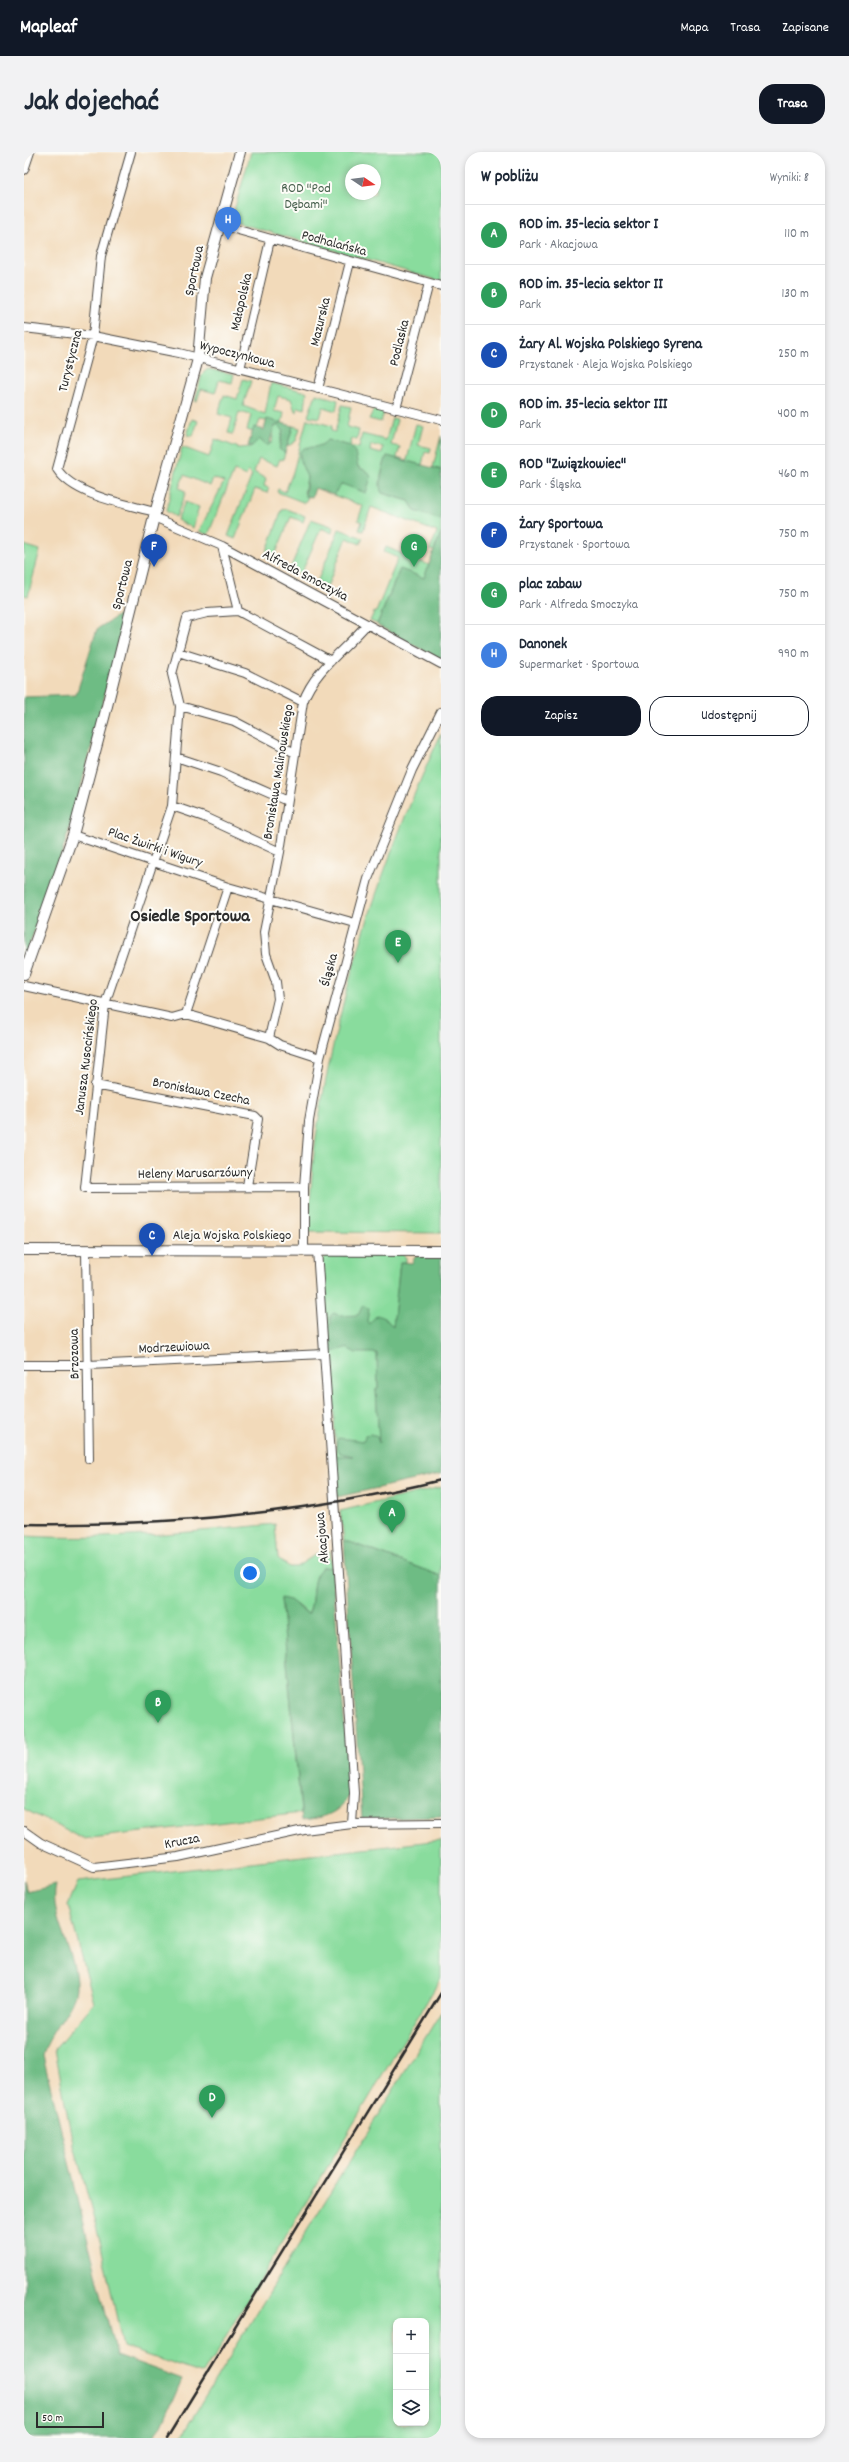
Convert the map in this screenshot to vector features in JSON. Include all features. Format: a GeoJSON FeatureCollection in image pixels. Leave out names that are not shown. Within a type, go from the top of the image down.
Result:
{"type":"FeatureCollection","features":[{"type":"Feature","properties":{"kind":"street"},"geometry":{"type":"LineString","coordinates":[[24,170],[30,152]]}},
{"type":"Feature","properties":{"kind":"street","name":"Turystyczna"},"geometry":{"type":"LineString","coordinates":[[131,152],[101,256],[93,336],[57,469],[67,480],[97,496],[155,514]]}},
{"type":"Feature","properties":{"kind":"street","name":"Sportowa"},"geometry":{"type":"LineString","coordinates":[[24,974],[73,835],[155,514],[198,359],[205,278],[240,152]]}},
{"type":"Feature","properties":{"kind":"street","name":"Podhalańska"},"geometry":{"type":"LineString","coordinates":[[220,225],[441,286]]}},
{"type":"Feature","properties":{"kind":"street","name":"Małopolska"},"geometry":{"type":"LineString","coordinates":[[240,369],[270,240]]}},
{"type":"Feature","properties":{"kind":"street","name":"Mazurska"},"geometry":{"type":"LineString","coordinates":[[318,389],[350,262]]}},
{"type":"Feature","properties":{"kind":"street","name":"Podlaska"},"geometry":{"type":"LineString","coordinates":[[396,409],[429,283]]}},
{"type":"Feature","properties":{"kind":"street","name":"Wypoczynkowa"},"geometry":{"type":"LineString","coordinates":[[24,328],[93,336],[198,359],[441,420]]}},
{"type":"Feature","properties":{"kind":"street","name":"Alfreda Smoczyka"},"geometry":{"type":"LineString","coordinates":[[155,514],[222,546],[441,664]]}},
{"type":"Feature","properties":{"kind":"street"},"geometry":{"type":"LineString","coordinates":[[222,546],[238,611],[330,661]]}},
{"type":"Feature","properties":{"kind":"street","name":"Janusza Kusocińskiego"},"geometry":{"type":"LineString","coordinates":[[85,1188],[105,1004],[172,806],[180,706],[172,674],[187,618],[207,613],[238,611]]}},
{"type":"Feature","properties":{"kind":"street","name":"Bronisława Malinowskiego"},"geometry":{"type":"LineString","coordinates":[[269,1038],[278,999],[276,982],[264,944],[303,702],[306,692],[330,661],[367,624]]}},
{"type":"Feature","properties":{"kind":"street"},"geometry":{"type":"LineString","coordinates":[[178,652],[245,673],[303,702]]}},
{"type":"Feature","properties":{"kind":"street"},"geometry":{"type":"LineString","coordinates":[[180,706],[234,721],[295,752]]}},
{"type":"Feature","properties":{"kind":"street","name":"Śląska"},"geometry":{"type":"LineString","coordinates":[[304,1250],[304,1186],[309,1121],[320,1058],[368,879],[412,770],[441,712]]}},
{"type":"Feature","properties":{"kind":"street"},"geometry":{"type":"LineString","coordinates":[[176,757],[221,772],[287,801]]}},
{"type":"Feature","properties":{"kind":"street"},"geometry":{"type":"LineString","coordinates":[[172,806],[204,817],[280,852]]}},
{"type":"Feature","properties":{"kind":"street","name":"Plac Żwirki i Wigury"},"geometry":{"type":"LineString","coordinates":[[73,835],[228,887],[355,923]]}},
{"type":"Feature","properties":{"kind":"street"},"geometry":{"type":"LineString","coordinates":[[186,1014],[228,887]]}},
{"type":"Feature","properties":{"kind":"street"},"geometry":{"type":"LineString","coordinates":[[24,986],[172,1018],[186,1014],[269,1038],[280,1045],[320,1058]]}},
{"type":"Feature","properties":{"kind":"street","name":"Bronisława Czecha"},"geometry":{"type":"LineString","coordinates":[[95,1085],[255,1116],[258,1119],[247,1186]]}},
{"type":"Feature","properties":{"kind":"street","name":"Heleny Marusarzówny"},"geometry":{"type":"LineString","coordinates":[[85,1188],[304,1186]]}},
{"type":"Feature","properties":{"kind":"street","name":"Aleja Wojska Polskiego"},"geometry":{"type":"LineString","coordinates":[[24,1250],[441,1251]]}},
{"type":"Feature","properties":{"kind":"street","name":"Brzozowa"},"geometry":{"type":"LineString","coordinates":[[86,1250],[89,1458]]}},
{"type":"Feature","properties":{"kind":"street","name":"Akacjowa"},"geometry":{"type":"LineString","coordinates":[[317,1250],[354,1793],[352,1824]]}},
{"type":"Feature","properties":{"kind":"street","name":"Modrzewiowa"},"geometry":{"type":"LineString","coordinates":[[24,1365],[88,1365],[324,1354]]}},
{"type":"Feature","properties":{"kind":"street","name":"Krucza"},"geometry":{"type":"LineString","coordinates":[[24,1831],[41,1843],[94,1867],[178,1857],[304,1830],[352,1824],[441,1823]]}},
{"type":"Feature","properties":{"kind":"green space","name":"ROD \"Pod Dębami\""},"geometry":{"type":"Polygon","coordinates":[[[251,152],[441,152],[441,281],[238,223],[232,218],[251,152]]]}},
{"type":"Feature","properties":{"kind":"green space"},"geometry":{"type":"Polygon","coordinates":[[[208,369],[234,374],[232,383],[219,380],[215,393],[201,389],[197,401],[195,401],[202,374],[208,369]]]}},
{"type":"Feature","properties":{"kind":"green space"},"geometry":{"type":"Polygon","coordinates":[[[243,379],[251,381],[243,406],[265,414],[271,383],[307,392],[305,409],[298,407],[297,412],[295,411],[291,399],[278,396],[274,411],[284,413],[282,423],[260,420],[257,428],[254,427],[253,432],[247,430],[251,415],[239,412],[233,434],[228,433],[232,418],[218,414],[224,395],[237,399],[243,379]]]}},
{"type":"Feature","properties":{"kind":"green space"},"geometry":{"type":"Polygon","coordinates":[[[316,394],[338,400],[336,411],[323,407],[320,418],[308,416],[316,394]]]}},
{"type":"Feature","properties":{"kind":"green space"},"geometry":{"type":"Polygon","coordinates":[[[342,405],[351,407],[347,427],[359,430],[357,440],[352,439],[350,446],[327,440],[323,444],[313,448],[307,447],[299,455],[307,477],[304,493],[308,497],[305,503],[277,492],[278,489],[285,492],[293,472],[307,419],[332,426],[331,431],[335,432],[342,405]]]}},
{"type":"Feature","properties":{"kind":"green space"},"geometry":{"type":"Polygon","coordinates":[[[374,409],[384,412],[381,422],[369,419],[374,409]]]}},
{"type":"Feature","properties":{"kind":"green space"},"geometry":{"type":"Polygon","coordinates":[[[392,418],[397,419],[391,445],[400,447],[397,457],[407,460],[416,424],[423,426],[418,445],[431,448],[430,453],[425,452],[422,465],[387,456],[381,475],[380,485],[382,493],[409,501],[415,511],[441,520],[441,532],[434,551],[430,550],[437,532],[371,507],[363,531],[359,530],[362,522],[358,520],[363,506],[333,495],[338,486],[368,472],[358,467],[355,455],[350,446],[359,448],[362,434],[386,440],[392,418]],[[371,445],[370,451],[382,454],[383,447],[371,445]]]}},
{"type":"Feature","properties":{"kind":"green space"},"geometry":{"type":"Polygon","coordinates":[[[192,419],[198,421],[193,436],[187,435],[192,419]]]}},
{"type":"Feature","properties":{"kind":"green space"},"geometry":{"type":"Polygon","coordinates":[[[267,419],[293,426],[285,453],[279,449],[283,430],[278,425],[274,427],[269,445],[266,445],[259,439],[252,446],[248,446],[254,427],[264,430],[267,419]]]}},
{"type":"Feature","properties":{"kind":"green space"},"geometry":{"type":"Polygon","coordinates":[[[278,425],[283,430],[279,445],[285,453],[283,460],[280,459],[277,466],[259,459],[254,472],[266,479],[264,486],[269,488],[267,493],[255,489],[235,539],[228,536],[252,475],[248,471],[246,476],[234,471],[208,535],[199,531],[224,482],[213,478],[210,486],[184,475],[179,488],[185,491],[185,494],[176,517],[166,511],[182,447],[209,457],[215,439],[239,448],[251,447],[259,439],[265,444],[272,443],[274,428],[278,425]]]}},
{"type":"Feature","properties":{"kind":"green space"},"geometry":{"type":"Polygon","coordinates":[[[293,426],[300,428],[296,441],[287,447],[293,426]]]}},
{"type":"Feature","properties":{"kind":"green space"},"geometry":{"type":"Polygon","coordinates":[[[441,436],[441,470],[433,467],[441,436]]]}},
{"type":"Feature","properties":{"kind":"green space"},"geometry":{"type":"Polygon","coordinates":[[[327,440],[350,446],[355,452],[358,467],[368,472],[371,477],[366,493],[342,484],[333,495],[315,488],[312,497],[305,496],[307,477],[300,461],[300,452],[304,448],[319,446],[327,440]]]}},
{"type":"Feature","properties":{"kind":"green space"},"geometry":{"type":"Polygon","coordinates":[[[387,456],[441,470],[441,520],[415,511],[409,501],[382,493],[380,485],[387,456]]]}},
{"type":"Feature","properties":{"kind":"green space"},"geometry":{"type":"Polygon","coordinates":[[[185,502],[199,507],[193,528],[177,520],[185,502]]]}},
{"type":"Feature","properties":{"kind":"green space"},"geometry":{"type":"Polygon","coordinates":[[[287,509],[305,516],[303,522],[291,517],[273,560],[265,556],[282,510],[287,509]]]}},
{"type":"Feature","properties":{"kind":"green space"},"geometry":{"type":"Polygon","coordinates":[[[311,519],[334,527],[332,533],[321,528],[301,574],[290,569],[311,519]]]}},
{"type":"Feature","properties":{"kind":"green space"},"geometry":{"type":"Polygon","coordinates":[[[339,529],[363,538],[360,544],[347,538],[327,587],[317,582],[339,529]]]}},
{"type":"Feature","properties":{"kind":"green space"},"geometry":{"type":"Polygon","coordinates":[[[441,532],[441,660],[377,625],[400,569],[424,578],[441,532]]]}},
{"type":"Feature","properties":{"kind":"green space"},"geometry":{"type":"Polygon","coordinates":[[[24,545],[40,550],[28,596],[24,595],[24,545]]]}},
{"type":"Feature","properties":{"kind":"green space"},"geometry":{"type":"Polygon","coordinates":[[[386,547],[429,565],[424,578],[400,569],[377,624],[370,621],[374,612],[376,612],[398,558],[384,552],[386,547]]]}},
{"type":"Feature","properties":{"kind":"green space"},"geometry":{"type":"Polygon","coordinates":[[[127,610],[73,817],[59,862],[24,960],[24,697],[76,695],[97,629],[127,610]]]}},
{"type":"Feature","properties":{"kind":"green space"},"geometry":{"type":"Polygon","coordinates":[[[441,734],[441,1233],[308,1232],[313,1164],[318,1124],[338,1024],[351,974],[366,925],[401,828],[420,780],[441,734]]]}},
{"type":"Feature","properties":{"kind":"green space"},"geometry":{"type":"Polygon","coordinates":[[[403,1254],[406,1258],[406,1262],[400,1262],[393,1328],[377,1352],[378,1389],[376,1389],[380,1458],[336,1456],[331,1355],[327,1355],[321,1261],[327,1255],[403,1254]]]}},
{"type":"Feature","properties":{"kind":"green space"},"geometry":{"type":"Polygon","coordinates":[[[441,1256],[441,1474],[337,1497],[333,1456],[353,1456],[340,1453],[336,1445],[338,1438],[364,1441],[365,1435],[371,1434],[377,1437],[379,1443],[376,1389],[378,1388],[377,1353],[356,1353],[346,1348],[332,1352],[330,1350],[326,1329],[331,1324],[330,1316],[334,1313],[340,1316],[358,1315],[363,1305],[369,1309],[367,1321],[369,1324],[377,1315],[386,1319],[393,1327],[400,1262],[412,1263],[415,1257],[441,1256]]]}},
{"type":"Feature","properties":{"kind":"green space"},"geometry":{"type":"Polygon","coordinates":[[[441,1487],[441,1576],[344,1540],[340,1511],[441,1487]]]}},
{"type":"Feature","properties":{"kind":"green space"},"geometry":{"type":"Polygon","coordinates":[[[275,1524],[278,1558],[289,1567],[296,1567],[318,1553],[330,1551],[332,1568],[324,1567],[316,1576],[312,1603],[308,1614],[299,1606],[281,1599],[301,1813],[83,1839],[24,1809],[24,1536],[118,1537],[181,1533],[275,1524]]]}},
{"type":"Feature","properties":{"kind":"green space"},"geometry":{"type":"Polygon","coordinates":[[[344,1540],[441,1576],[441,1817],[362,1819],[344,1540]]]}},
{"type":"Feature","properties":{"kind":"green space"},"geometry":{"type":"Polygon","coordinates":[[[324,1567],[332,1568],[350,1794],[341,1806],[330,1814],[302,1820],[281,1598],[290,1600],[308,1614],[312,1603],[316,1576],[324,1567]]]}},
{"type":"Feature","properties":{"kind":"green space"},"geometry":{"type":"Polygon","coordinates":[[[441,1840],[441,1978],[203,2374],[123,2347],[101,2245],[71,2134],[55,2049],[94,2003],[68,1905],[78,1882],[441,1840]]]}},
{"type":"Feature","properties":{"kind":"green space"},"geometry":{"type":"Polygon","coordinates":[[[24,1881],[27,1892],[56,1885],[56,1911],[73,1962],[76,1988],[74,1996],[71,2005],[45,2047],[43,2056],[116,2355],[182,2379],[162,2425],[152,2438],[24,2438],[24,1881]]]}},
{"type":"Feature","properties":{"kind":"green space"},"geometry":{"type":"Polygon","coordinates":[[[441,2012],[441,2438],[180,2438],[441,2012]]]}},
{"type":"Feature","properties":{"kind":"railway"},"geometry":{"type":"LineString","coordinates":[[24,1524],[129,1523],[234,1516],[338,1502],[441,1480]]}},
{"type":"Feature","properties":{"kind":"railway"},"geometry":{"type":"LineString","coordinates":[[167,2438],[441,1993]]}},
{"type":"Feature","properties":{"kind":"place","name":"Danonek"},"geometry":{"type":"Point","coordinates":[228,240]}},
{"type":"Feature","properties":{"kind":"place","name":"Żary Sportowa"},"geometry":{"type":"Point","coordinates":[154,567]}},
{"type":"Feature","properties":{"kind":"place","name":"plac zabaw"},"geometry":{"type":"Point","coordinates":[414,567]}},
{"type":"Feature","properties":{"kind":"place","name":"ROD \"Związkowiec\""},"geometry":{"type":"Point","coordinates":[398,963]}},
{"type":"Feature","properties":{"kind":"place","name":"Żary Al. Wojska Polskiego Syrena"},"geometry":{"type":"Point","coordinates":[152,1256]}},
{"type":"Feature","properties":{"kind":"place","name":"ROD im. 35-lecia sektor I"},"geometry":{"type":"Point","coordinates":[392,1533]}},
{"type":"Feature","properties":{"kind":"place","name":"ROD im. 35-lecia sektor II"},"geometry":{"type":"Point","coordinates":[158,1723]}},
{"type":"Feature","properties":{"kind":"place","name":"ROD im. 35-lecia sektor III"},"geometry":{"type":"Point","coordinates":[212,2118]}},
{"type":"Feature","properties":{"kind":"district","name":"Osiedle Sportowa"},"geometry":{"type":"Point","coordinates":[190,917]}}]}
